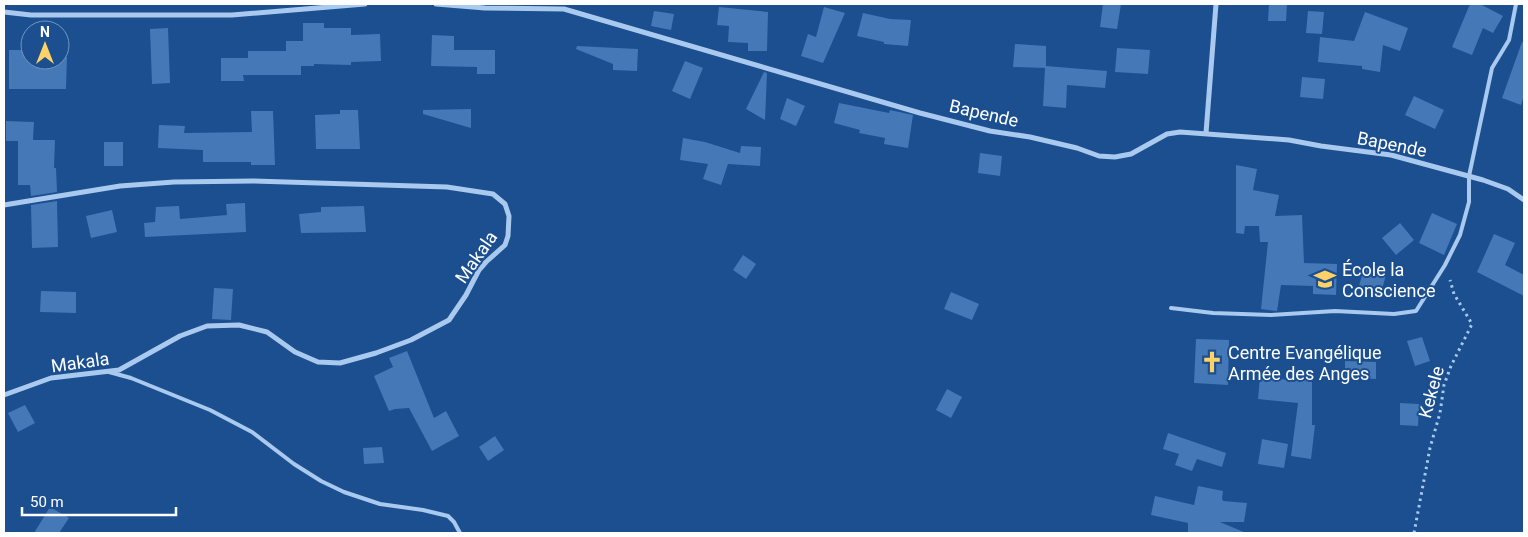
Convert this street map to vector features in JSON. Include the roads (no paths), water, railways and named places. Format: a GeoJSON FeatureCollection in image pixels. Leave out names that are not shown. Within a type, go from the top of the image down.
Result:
{"type":"FeatureCollection","features":[{"type":"Feature","properties":{"kind":"street"},"geometry":{"type":"LineString","coordinates":[[4,12],[31,15],[232,15],[365,4]]}},
{"type":"Feature","properties":{"kind":"street","name":"Bapende"},"geometry":{"type":"LineString","coordinates":[[436,4],[485,8],[564,6],[920,112],[990,131],[1030,137],[1068,146],[1099,156],[1115,157],[1131,154],[1167,134],[1180,132],[1289,140],[1391,155],[1469,176],[1508,189],[1524,200]]}},
{"type":"Feature","properties":{"kind":"street"},"geometry":{"type":"LineString","coordinates":[[1206,133],[1216,4]]}},
{"type":"Feature","properties":{"kind":"street","name":"Makala"},"geometry":{"type":"LineString","coordinates":[[4,205],[120,186],[174,182],[243,181],[447,186],[493,194],[505,204],[509,216],[508,236],[505,245],[479,270],[466,295],[449,320],[411,340],[376,353],[340,363],[318,362],[295,352],[267,332],[239,325],[207,326],[180,336],[128,366],[109,372],[51,378],[4,395]]}},
{"type":"Feature","properties":{"kind":"lane"},"geometry":{"type":"LineString","coordinates":[[1171,308],[1213,313],[1271,315],[1335,311],[1394,314],[1416,311],[1446,265],[1460,235],[1469,202],[1469,176],[1492,68],[1509,40],[1516,4]]}},
{"type":"Feature","properties":{"kind":"lane"},"geometry":{"type":"LineString","coordinates":[[109,372],[131,378],[210,410],[252,432],[294,464],[321,481],[344,492],[380,504],[423,510],[448,516],[460,533]]}},
{"type":"Feature","properties":{"kind":"place","name":"École la Conscience"},"geometry":{"type":"Point","coordinates":[1325,279]}},
{"type":"Feature","properties":{"kind":"place","name":"Centre Evangélique Armée des Anges"},"geometry":{"type":"Point","coordinates":[1212,362]}}]}
